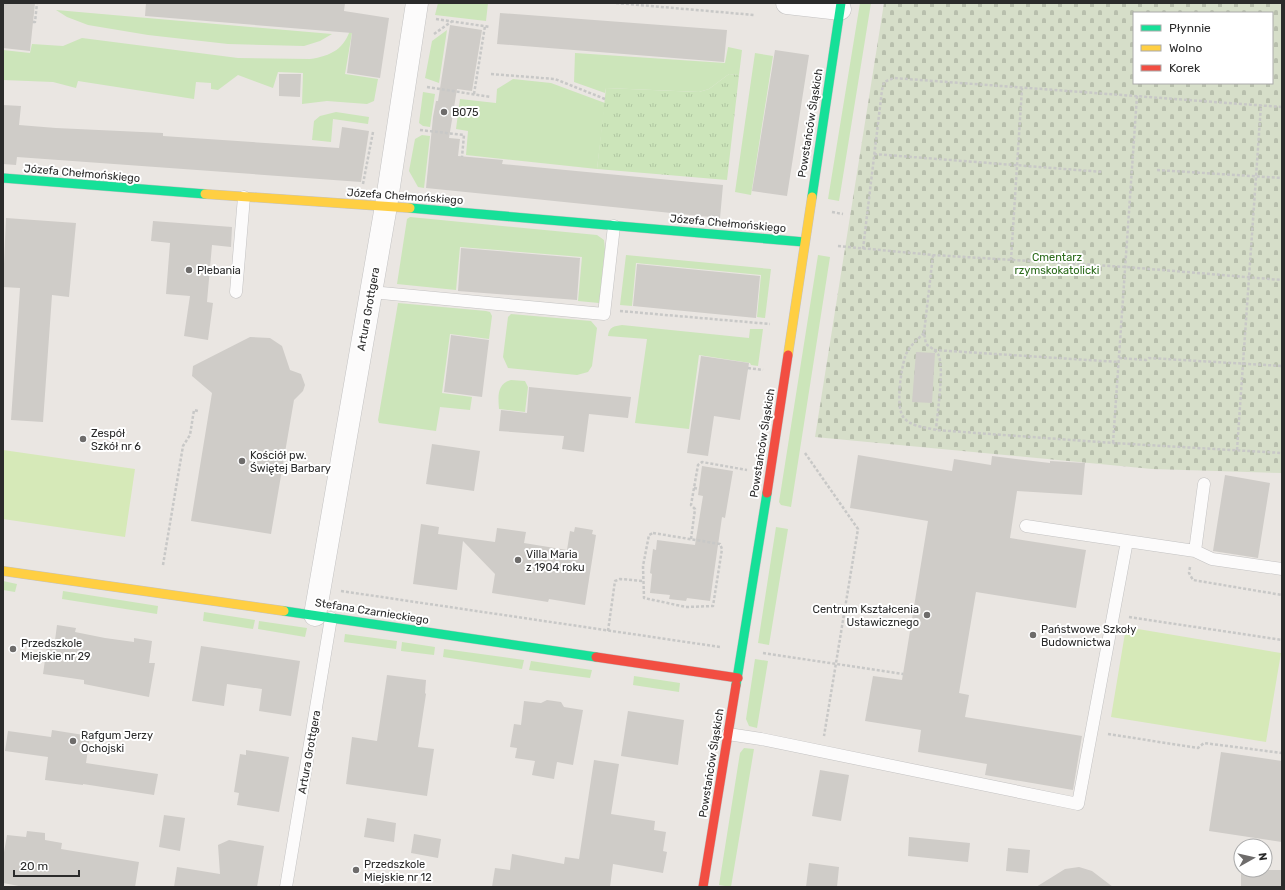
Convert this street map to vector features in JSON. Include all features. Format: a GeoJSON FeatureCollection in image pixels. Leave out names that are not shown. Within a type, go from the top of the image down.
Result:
{"type":"FeatureCollection","features":[{"type":"Feature","properties":{"kind":"street","name":"Artura Grottgera"},"geometry":{"type":"LineString","coordinates":[[323,616],[320,588],[372,292],[417,3]]}},
{"type":"Feature","properties":{"kind":"street"},"geometry":{"type":"LineString","coordinates":[[787,3],[841,6]]}},
{"type":"Feature","properties":{"kind":"street","name":"Powstańców Śląskich"},"geometry":{"type":"LineString","coordinates":[[704,887],[738,678],[841,6]]}},
{"type":"Feature","properties":{"kind":"street","name":"Józefa Chełmońskiego"},"geometry":{"type":"LineString","coordinates":[[3,178],[111,188],[386,206],[804,242]]}},
{"type":"Feature","properties":{"kind":"street","name":"Stefana Czarnieckiego"},"geometry":{"type":"LineString","coordinates":[[3,571],[323,616],[738,678]]}},
{"type":"Feature","properties":{"kind":"lane"},"geometry":{"type":"LineString","coordinates":[[236,292],[244,197]]}},
{"type":"Feature","properties":{"kind":"lane"},"geometry":{"type":"LineString","coordinates":[[372,292],[604,314],[614,226]]}},
{"type":"Feature","properties":{"kind":"lane"},"geometry":{"type":"LineString","coordinates":[[1194,551],[1204,484]]}},
{"type":"Feature","properties":{"kind":"lane"},"geometry":{"type":"LineString","coordinates":[[1026,526],[1194,551],[1212,559],[1282,569]]}},
{"type":"Feature","properties":{"kind":"lane"},"geometry":{"type":"LineString","coordinates":[[728,734],[761,739],[1078,804],[1127,541]]}},
{"type":"Feature","properties":{"kind":"lane","name":"Artura Grottgera"},"geometry":{"type":"LineString","coordinates":[[286,887],[323,616]]}},
{"type":"Feature","properties":{"kind":"path"},"geometry":{"type":"LineString","coordinates":[[33,22],[35,22],[37,3]]}},
{"type":"Feature","properties":{"kind":"path"},"geometry":{"type":"LineString","coordinates":[[616,3],[754,15]]}},
{"type":"Feature","properties":{"kind":"path"},"geometry":{"type":"LineString","coordinates":[[432,19],[490,26]]}},
{"type":"Feature","properties":{"kind":"path"},"geometry":{"type":"LineString","coordinates":[[428,38],[451,21]]}},
{"type":"Feature","properties":{"kind":"path"},"geometry":{"type":"LineString","coordinates":[[474,94],[485,26]]}},
{"type":"Feature","properties":{"kind":"path"},"geometry":{"type":"LineString","coordinates":[[491,74],[555,79],[605,99]]}},
{"type":"Feature","properties":{"kind":"path"},"geometry":{"type":"LineString","coordinates":[[863,249],[884,82],[894,78],[1282,107]]}},
{"type":"Feature","properties":{"kind":"path"},"geometry":{"type":"LineString","coordinates":[[421,86],[491,97]]}},
{"type":"Feature","properties":{"kind":"path"},"geometry":{"type":"LineString","coordinates":[[1011,260],[1022,88]]}},
{"type":"Feature","properties":{"kind":"path"},"geometry":{"type":"LineString","coordinates":[[1113,443],[1137,96]]}},
{"type":"Feature","properties":{"kind":"path"},"geometry":{"type":"LineString","coordinates":[[1236,450],[1261,105]]}},
{"type":"Feature","properties":{"kind":"path"},"geometry":{"type":"LineString","coordinates":[[361,185],[364,182],[374,127]]}},
{"type":"Feature","properties":{"kind":"path"},"geometry":{"type":"LineString","coordinates":[[413,130],[464,136],[462,157]]}},
{"type":"Feature","properties":{"kind":"path"},"geometry":{"type":"LineString","coordinates":[[874,154],[1103,172]]}},
{"type":"Feature","properties":{"kind":"path"},"geometry":{"type":"LineString","coordinates":[[1157,170],[1282,178]]}},
{"type":"Feature","properties":{"kind":"path"},"geometry":{"type":"LineString","coordinates":[[838,246],[933,255],[1126,267],[1282,280]]}},
{"type":"Feature","properties":{"kind":"path"},"geometry":{"type":"LineString","coordinates":[[933,255],[924,333],[926,344],[939,356],[941,371],[936,430]]}},
{"type":"Feature","properties":{"kind":"path"},"geometry":{"type":"LineString","coordinates":[[604,310],[771,324]]}},
{"type":"Feature","properties":{"kind":"path"},"geometry":{"type":"LineString","coordinates":[[924,333],[911,346],[905,357],[899,396],[903,417],[912,424],[936,430],[1113,443],[1282,453]]}},
{"type":"Feature","properties":{"kind":"path"},"geometry":{"type":"LineString","coordinates":[[934,350],[1119,362]]}},
{"type":"Feature","properties":{"kind":"path"},"geometry":{"type":"LineString","coordinates":[[1119,358],[1282,366]]}},
{"type":"Feature","properties":{"kind":"path"},"geometry":{"type":"LineString","coordinates":[[748,368],[764,370]]}},
{"type":"Feature","properties":{"kind":"path"},"geometry":{"type":"LineString","coordinates":[[163,565],[183,446],[190,435],[194,410],[198,411]]}},
{"type":"Feature","properties":{"kind":"path"},"geometry":{"type":"LineString","coordinates":[[805,453],[858,529],[822,752]]}},
{"type":"Feature","properties":{"kind":"path"},"geometry":{"type":"LineString","coordinates":[[690,539],[695,509],[691,504],[698,465],[702,462],[748,470]]}},
{"type":"Feature","properties":{"kind":"path"},"geometry":{"type":"LineString","coordinates":[[694,488],[699,489]]}},
{"type":"Feature","properties":{"kind":"path"},"geometry":{"type":"LineString","coordinates":[[653,533],[690,539],[720,544],[722,549],[713,606],[686,607],[644,598],[643,566],[649,536],[653,533]]}},
{"type":"Feature","properties":{"kind":"path"},"geometry":{"type":"LineString","coordinates":[[1194,551],[1189,573],[1193,580],[1282,596]]}},
{"type":"Feature","properties":{"kind":"path"},"geometry":{"type":"LineString","coordinates":[[608,630],[615,581],[620,579],[643,581]]}},
{"type":"Feature","properties":{"kind":"path"},"geometry":{"type":"LineString","coordinates":[[320,588],[903,674]]}},
{"type":"Feature","properties":{"kind":"path"},"geometry":{"type":"LineString","coordinates":[[1113,615],[1282,640]]}},
{"type":"Feature","properties":{"kind":"path"},"geometry":{"type":"LineString","coordinates":[[1092,732],[1198,748],[1204,743],[1282,753]]}},
{"type":"Feature","properties":{"kind":"green space"},"geometry":{"type":"Polygon","coordinates":[[[438,3],[488,3],[486,21],[435,15],[438,3]]]}},
{"type":"Feature","properties":{"kind":"green space"},"geometry":{"type":"Polygon","coordinates":[[[860,3],[871,3],[839,201],[828,199],[860,3]]]}},
{"type":"Feature","properties":{"kind":"green space","name":"Cmentarz rzymskokatolicki"},"geometry":{"type":"Polygon","coordinates":[[[884,3],[1282,3],[1282,473],[1152,469],[815,437],[884,3]]]}},
{"type":"Feature","properties":{"kind":"green space"},"geometry":{"type":"Polygon","coordinates":[[[56,10],[332,34],[320,41],[304,46],[228,44],[148,35],[88,25],[67,17],[56,10]]]}},
{"type":"Feature","properties":{"kind":"green space"},"geometry":{"type":"Polygon","coordinates":[[[351,27],[353,27],[345,74],[378,79],[374,101],[367,104],[327,101],[302,104],[303,73],[278,72],[273,88],[238,75],[218,90],[211,89],[211,83],[196,82],[194,99],[78,81],[76,88],[53,82],[3,80],[3,50],[30,53],[32,44],[63,46],[82,38],[238,58],[310,59],[324,56],[336,50],[345,41],[351,27]]]}},
{"type":"Feature","properties":{"kind":"green space"},"geometry":{"type":"Polygon","coordinates":[[[447,30],[439,83],[425,78],[432,41],[447,30]]]}},
{"type":"Feature","properties":{"kind":"green space"},"geometry":{"type":"Polygon","coordinates":[[[728,47],[742,50],[739,75],[729,74],[709,89],[699,92],[606,88],[605,93],[574,82],[575,53],[725,63],[728,47]]]}},
{"type":"Feature","properties":{"kind":"green space"},"geometry":{"type":"Polygon","coordinates":[[[755,53],[773,56],[751,195],[735,192],[755,53]]]}},
{"type":"Feature","properties":{"kind":"green space"},"geometry":{"type":"Polygon","coordinates":[[[729,74],[739,75],[727,180],[597,169],[606,88],[699,92],[709,89],[729,74]]]}},
{"type":"Feature","properties":{"kind":"green space"},"geometry":{"type":"Polygon","coordinates":[[[513,79],[551,83],[605,103],[597,169],[466,155],[468,131],[456,129],[460,99],[496,103],[497,89],[513,79]]]}},
{"type":"Feature","properties":{"kind":"green space"},"geometry":{"type":"Polygon","coordinates":[[[423,92],[435,94],[430,127],[423,126],[419,123],[423,92]]]}},
{"type":"Feature","properties":{"kind":"green space"},"geometry":{"type":"Polygon","coordinates":[[[336,112],[369,117],[368,124],[333,119],[331,142],[312,140],[314,121],[320,116],[336,112]]]}},
{"type":"Feature","properties":{"kind":"green space"},"geometry":{"type":"Polygon","coordinates":[[[422,135],[430,136],[424,188],[418,187],[409,171],[415,139],[422,135]]]}},
{"type":"Feature","properties":{"kind":"green space"},"geometry":{"type":"Polygon","coordinates":[[[410,217],[597,235],[604,240],[605,249],[599,303],[578,301],[582,257],[460,247],[456,290],[397,284],[407,219],[410,217]]]}},
{"type":"Feature","properties":{"kind":"green space"},"geometry":{"type":"Polygon","coordinates":[[[626,255],[771,269],[765,318],[757,317],[761,275],[636,263],[632,306],[620,305],[626,255]]]}},
{"type":"Feature","properties":{"kind":"green space"},"geometry":{"type":"Polygon","coordinates":[[[818,255],[830,257],[791,507],[781,505],[779,502],[818,255]]]}},
{"type":"Feature","properties":{"kind":"green space"},"geometry":{"type":"Polygon","coordinates":[[[398,303],[486,311],[490,312],[492,316],[489,339],[450,334],[442,393],[472,397],[470,410],[440,407],[436,431],[379,423],[378,420],[398,303]]]}},
{"type":"Feature","properties":{"kind":"green space"},"geometry":{"type":"Polygon","coordinates":[[[511,314],[591,321],[597,328],[592,366],[588,372],[577,375],[508,368],[503,357],[508,317],[511,314]]]}},
{"type":"Feature","properties":{"kind":"green space"},"geometry":{"type":"Polygon","coordinates":[[[622,325],[749,338],[750,329],[763,329],[758,366],[751,365],[750,363],[699,355],[689,429],[635,423],[647,339],[608,336],[609,331],[612,328],[622,325]]]}},
{"type":"Feature","properties":{"kind":"green space"},"geometry":{"type":"Polygon","coordinates":[[[511,380],[525,381],[528,387],[525,412],[499,409],[499,391],[503,384],[511,380]]]}},
{"type":"Feature","properties":{"kind":"green space"},"geometry":{"type":"Polygon","coordinates":[[[3,450],[135,469],[125,537],[3,519],[3,450]]]}},
{"type":"Feature","properties":{"kind":"green space"},"geometry":{"type":"Polygon","coordinates":[[[776,527],[788,529],[769,645],[758,643],[776,527]]]}},
{"type":"Feature","properties":{"kind":"green space"},"geometry":{"type":"Polygon","coordinates":[[[3,581],[17,584],[15,592],[3,590],[3,581]]]}},
{"type":"Feature","properties":{"kind":"green space"},"geometry":{"type":"Polygon","coordinates":[[[63,591],[158,606],[157,614],[62,599],[63,591]]]}},
{"type":"Feature","properties":{"kind":"green space"},"geometry":{"type":"Polygon","coordinates":[[[204,612],[255,620],[253,629],[203,621],[204,612]]]}},
{"type":"Feature","properties":{"kind":"green space"},"geometry":{"type":"Polygon","coordinates":[[[259,621],[307,628],[305,637],[258,629],[259,621]]]}},
{"type":"Feature","properties":{"kind":"green space"},"geometry":{"type":"Polygon","coordinates":[[[1126,627],[1281,653],[1266,742],[1111,717],[1126,627]]]}},
{"type":"Feature","properties":{"kind":"green space"},"geometry":{"type":"Polygon","coordinates":[[[345,634],[397,641],[396,649],[344,642],[345,634]]]}},
{"type":"Feature","properties":{"kind":"green space"},"geometry":{"type":"Polygon","coordinates":[[[402,642],[435,647],[434,655],[401,651],[402,642]]]}},
{"type":"Feature","properties":{"kind":"green space"},"geometry":{"type":"Polygon","coordinates":[[[444,649],[524,660],[522,669],[443,657],[444,649]]]}},
{"type":"Feature","properties":{"kind":"green space"},"geometry":{"type":"Polygon","coordinates":[[[755,659],[768,661],[757,728],[749,726],[746,719],[755,659]]]}},
{"type":"Feature","properties":{"kind":"green space"},"geometry":{"type":"Polygon","coordinates":[[[531,661],[592,670],[590,678],[529,670],[531,661]]]}},
{"type":"Feature","properties":{"kind":"green space"},"geometry":{"type":"Polygon","coordinates":[[[634,676],[680,683],[679,692],[633,685],[634,676]]]}},
{"type":"Feature","properties":{"kind":"green space"},"geometry":{"type":"Polygon","coordinates":[[[744,748],[754,749],[731,887],[719,885],[740,753],[744,748]]]}},
{"type":"Feature","properties":{"kind":"building"},"geometry":{"type":"Polygon","coordinates":[[[3,3],[35,3],[30,51],[3,48],[3,3]]]}},
{"type":"Feature","properties":{"kind":"building"},"geometry":{"type":"Polygon","coordinates":[[[146,3],[345,3],[344,11],[389,18],[380,78],[347,73],[352,33],[145,16],[146,3]]]}},
{"type":"Feature","properties":{"kind":"building"},"geometry":{"type":"Polygon","coordinates":[[[500,13],[727,30],[724,62],[497,44],[500,13]]]}},
{"type":"Feature","properties":{"kind":"building"},"geometry":{"type":"Polygon","coordinates":[[[450,25],[482,30],[472,91],[457,89],[449,138],[460,139],[458,156],[503,160],[502,164],[723,185],[720,218],[426,188],[433,117],[436,101],[438,101],[450,25]]]}},
{"type":"Feature","properties":{"kind":"building"},"geometry":{"type":"Polygon","coordinates":[[[775,50],[809,55],[787,196],[752,191],[775,50]]]}},
{"type":"Feature","properties":{"kind":"building"},"geometry":{"type":"Polygon","coordinates":[[[279,74],[301,74],[300,97],[279,96],[279,74]]]}},
{"type":"Feature","properties":{"kind":"building"},"geometry":{"type":"Polygon","coordinates":[[[3,105],[21,106],[19,125],[163,133],[163,136],[339,148],[342,127],[369,131],[361,182],[17,157],[16,165],[3,164],[3,105]]]}},
{"type":"Feature","properties":{"kind":"building"},"geometry":{"type":"Polygon","coordinates":[[[6,218],[76,223],[69,297],[52,295],[43,422],[11,420],[20,288],[3,287],[6,218]]]}},
{"type":"Feature","properties":{"kind":"building"},"geometry":{"type":"Polygon","coordinates":[[[153,221],[232,227],[231,247],[212,245],[207,302],[213,303],[208,340],[184,336],[190,296],[166,294],[170,243],[151,241],[153,221]]]}},
{"type":"Feature","properties":{"kind":"building"},"geometry":{"type":"Polygon","coordinates":[[[461,248],[580,258],[577,300],[458,291],[461,248]]]}},
{"type":"Feature","properties":{"kind":"building"},"geometry":{"type":"Polygon","coordinates":[[[637,264],[760,276],[756,318],[633,306],[637,264]]]}},
{"type":"Feature","properties":{"kind":"building"},"geometry":{"type":"Polygon","coordinates":[[[451,335],[489,340],[482,397],[444,392],[451,335]]]}},
{"type":"Feature","properties":{"kind":"building","name":"Kościół pw. Świętej Barbary"},"geometry":{"type":"Polygon","coordinates":[[[250,337],[270,338],[282,346],[290,370],[301,374],[305,385],[303,391],[294,400],[271,534],[191,521],[212,393],[192,376],[193,366],[250,337]]]}},
{"type":"Feature","properties":{"kind":"building"},"geometry":{"type":"Polygon","coordinates":[[[916,352],[935,353],[932,403],[912,402],[916,352]]]}},
{"type":"Feature","properties":{"kind":"building"},"geometry":{"type":"Polygon","coordinates":[[[701,356],[749,363],[740,420],[714,416],[708,456],[687,453],[701,356]]]}},
{"type":"Feature","properties":{"kind":"building"},"geometry":{"type":"Polygon","coordinates":[[[529,387],[631,397],[628,418],[589,414],[584,452],[562,449],[564,436],[499,431],[501,410],[527,413],[529,387]]]}},
{"type":"Feature","properties":{"kind":"building"},"geometry":{"type":"Polygon","coordinates":[[[432,444],[480,451],[474,491],[426,484],[432,444]]]}},
{"type":"Feature","properties":{"kind":"building"},"geometry":{"type":"Polygon","coordinates":[[[858,455],[952,471],[954,459],[991,465],[992,456],[1050,463],[1050,461],[1085,463],[1082,495],[1017,491],[1010,538],[1086,550],[1076,608],[976,592],[959,693],[969,695],[965,717],[1082,736],[1073,790],[985,775],[987,764],[918,752],[921,730],[865,721],[873,676],[902,680],[928,521],[850,508],[858,455]]]}},
{"type":"Feature","properties":{"kind":"building"},"geometry":{"type":"Polygon","coordinates":[[[702,466],[733,471],[725,518],[722,517],[710,601],[687,598],[686,601],[669,599],[670,595],[650,593],[652,574],[650,573],[653,549],[656,550],[657,540],[695,545],[703,496],[698,495],[702,466]]]}},
{"type":"Feature","properties":{"kind":"building"},"geometry":{"type":"Polygon","coordinates":[[[1225,475],[1270,483],[1258,558],[1213,551],[1225,475]]]}},
{"type":"Feature","properties":{"kind":"building"},"geometry":{"type":"Polygon","coordinates":[[[421,524],[439,527],[438,534],[495,542],[497,528],[526,532],[524,543],[567,550],[570,531],[574,532],[575,527],[593,530],[592,534],[596,535],[585,605],[549,599],[548,602],[492,593],[495,574],[463,541],[457,590],[413,584],[421,524]]]}},
{"type":"Feature","properties":{"kind":"building"},"geometry":{"type":"Polygon","coordinates":[[[57,625],[76,628],[75,632],[105,638],[134,642],[134,638],[152,641],[149,663],[155,663],[149,697],[84,684],[84,680],[43,674],[47,646],[54,648],[57,625]]]}},
{"type":"Feature","properties":{"kind":"building"},"geometry":{"type":"Polygon","coordinates":[[[201,646],[300,661],[291,716],[259,711],[262,689],[227,684],[224,706],[192,701],[201,646]]]}},
{"type":"Feature","properties":{"kind":"building"},"geometry":{"type":"Polygon","coordinates":[[[387,675],[426,680],[426,694],[418,747],[434,749],[427,796],[346,784],[352,737],[377,741],[387,675]]]}},
{"type":"Feature","properties":{"kind":"building"},"geometry":{"type":"Polygon","coordinates":[[[547,700],[561,702],[564,707],[583,710],[573,765],[557,762],[554,779],[532,775],[535,761],[515,758],[517,748],[510,747],[514,724],[521,725],[524,701],[541,703],[547,700]]]}},
{"type":"Feature","properties":{"kind":"building"},"geometry":{"type":"Polygon","coordinates":[[[628,711],[684,720],[678,765],[621,756],[628,711]]]}},
{"type":"Feature","properties":{"kind":"building"},"geometry":{"type":"Polygon","coordinates":[[[52,730],[90,736],[86,763],[158,774],[154,795],[83,784],[45,780],[48,757],[5,751],[8,731],[51,737],[52,730]]]}},
{"type":"Feature","properties":{"kind":"building"},"geometry":{"type":"Polygon","coordinates":[[[246,750],[289,757],[279,812],[237,805],[239,793],[234,792],[240,754],[246,755],[246,750]]]}},
{"type":"Feature","properties":{"kind":"building"},"geometry":{"type":"Polygon","coordinates":[[[1221,752],[1282,761],[1282,842],[1273,841],[1273,838],[1255,838],[1209,831],[1221,752]]]}},
{"type":"Feature","properties":{"kind":"building"},"geometry":{"type":"Polygon","coordinates":[[[594,760],[619,764],[611,814],[655,821],[654,830],[666,832],[663,851],[667,852],[663,873],[613,864],[610,887],[492,887],[495,868],[510,870],[512,854],[564,864],[565,857],[579,859],[594,760]]]}},
{"type":"Feature","properties":{"kind":"building"},"geometry":{"type":"Polygon","coordinates":[[[820,770],[849,775],[841,821],[812,816],[820,770]]]}},
{"type":"Feature","properties":{"kind":"building"},"geometry":{"type":"Polygon","coordinates":[[[164,815],[185,818],[180,851],[159,847],[164,815]]]}},
{"type":"Feature","properties":{"kind":"building"},"geometry":{"type":"Polygon","coordinates":[[[367,818],[396,823],[394,842],[364,837],[367,818]]]}},
{"type":"Feature","properties":{"kind":"building"},"geometry":{"type":"Polygon","coordinates":[[[27,831],[45,833],[45,840],[62,843],[61,849],[139,862],[135,887],[24,887],[3,883],[3,858],[7,835],[26,837],[27,831]]]}},
{"type":"Feature","properties":{"kind":"building"},"geometry":{"type":"Polygon","coordinates":[[[414,834],[441,839],[438,858],[411,853],[414,834]]]}},
{"type":"Feature","properties":{"kind":"building"},"geometry":{"type":"Polygon","coordinates":[[[909,837],[970,843],[968,862],[908,856],[909,837]]]}},
{"type":"Feature","properties":{"kind":"building"},"geometry":{"type":"Polygon","coordinates":[[[229,840],[264,846],[257,887],[174,887],[177,867],[220,874],[218,845],[229,840]]]}},
{"type":"Feature","properties":{"kind":"building"},"geometry":{"type":"Polygon","coordinates":[[[1008,848],[1030,850],[1028,873],[1006,871],[1008,848]]]}},
{"type":"Feature","properties":{"kind":"building"},"geometry":{"type":"Polygon","coordinates":[[[809,863],[839,867],[837,887],[806,887],[809,863]]]}},
{"type":"Feature","properties":{"kind":"building"},"geometry":{"type":"Polygon","coordinates":[[[1079,867],[1092,871],[1113,887],[1036,887],[1065,869],[1079,867]]]}},
{"type":"Feature","properties":{"kind":"building"},"geometry":{"type":"Polygon","coordinates":[[[1273,870],[1282,870],[1282,887],[1241,887],[1241,878],[1273,878],[1273,870]]]}},
{"type":"Feature","properties":{"kind":"traffic: fast"},"geometry":{"type":"LineString","coordinates":[[812,197],[841,3]]}},
{"type":"Feature","properties":{"kind":"traffic: fast"},"geometry":{"type":"LineString","coordinates":[[3,178],[205,194]]}},
{"type":"Feature","properties":{"kind":"traffic: fast"},"geometry":{"type":"LineString","coordinates":[[410,208],[804,242]]}},
{"type":"Feature","properties":{"kind":"traffic: fast"},"geometry":{"type":"LineString","coordinates":[[736,685],[767,493]]}},
{"type":"Feature","properties":{"kind":"traffic: fast"},"geometry":{"type":"LineString","coordinates":[[284,611],[596,657]]}},
{"type":"Feature","properties":{"kind":"traffic: slow"},"geometry":{"type":"LineString","coordinates":[[205,194],[410,208]]}},
{"type":"Feature","properties":{"kind":"traffic: slow"},"geometry":{"type":"LineString","coordinates":[[788,355],[812,197]]}},
{"type":"Feature","properties":{"kind":"traffic: slow"},"geometry":{"type":"LineString","coordinates":[[3,571],[284,611]]}},
{"type":"Feature","properties":{"kind":"traffic: jam"},"geometry":{"type":"LineString","coordinates":[[767,493],[788,355]]}},
{"type":"Feature","properties":{"kind":"traffic: jam"},"geometry":{"type":"LineString","coordinates":[[596,657],[738,678]]}},
{"type":"Feature","properties":{"kind":"traffic: jam"},"geometry":{"type":"LineString","coordinates":[[703,887],[736,685]]}},
{"type":"Feature","properties":{"kind":"place","name":"B075"},"geometry":{"type":"Point","coordinates":[444,112]}},
{"type":"Feature","properties":{"kind":"place","name":"Plebania"},"geometry":{"type":"Point","coordinates":[189,270]}},
{"type":"Feature","properties":{"kind":"place","name":"Zespół Szkół nr 6"},"geometry":{"type":"Point","coordinates":[83,439]}},
{"type":"Feature","properties":{"kind":"place","name":"Kościół pw. Świętej Barbary"},"geometry":{"type":"Point","coordinates":[242,461]}},
{"type":"Feature","properties":{"kind":"place","name":"Villa Maria z 1904 roku"},"geometry":{"type":"Point","coordinates":[518,560]}},
{"type":"Feature","properties":{"kind":"place","name":"Centrum Kształcenia Ustawicznego"},"geometry":{"type":"Point","coordinates":[927,615]}},
{"type":"Feature","properties":{"kind":"place","name":"Państwowe Szkoły Budownictwa"},"geometry":{"type":"Point","coordinates":[1033,635]}},
{"type":"Feature","properties":{"kind":"place","name":"Przedszkole Miejskie nr 29"},"geometry":{"type":"Point","coordinates":[13,649]}},
{"type":"Feature","properties":{"kind":"place","name":"Rafgum Jerzy Ochojski"},"geometry":{"type":"Point","coordinates":[73,741]}},
{"type":"Feature","properties":{"kind":"place","name":"Przedszkole Miejskie nr 12"},"geometry":{"type":"Point","coordinates":[356,870]}}]}
